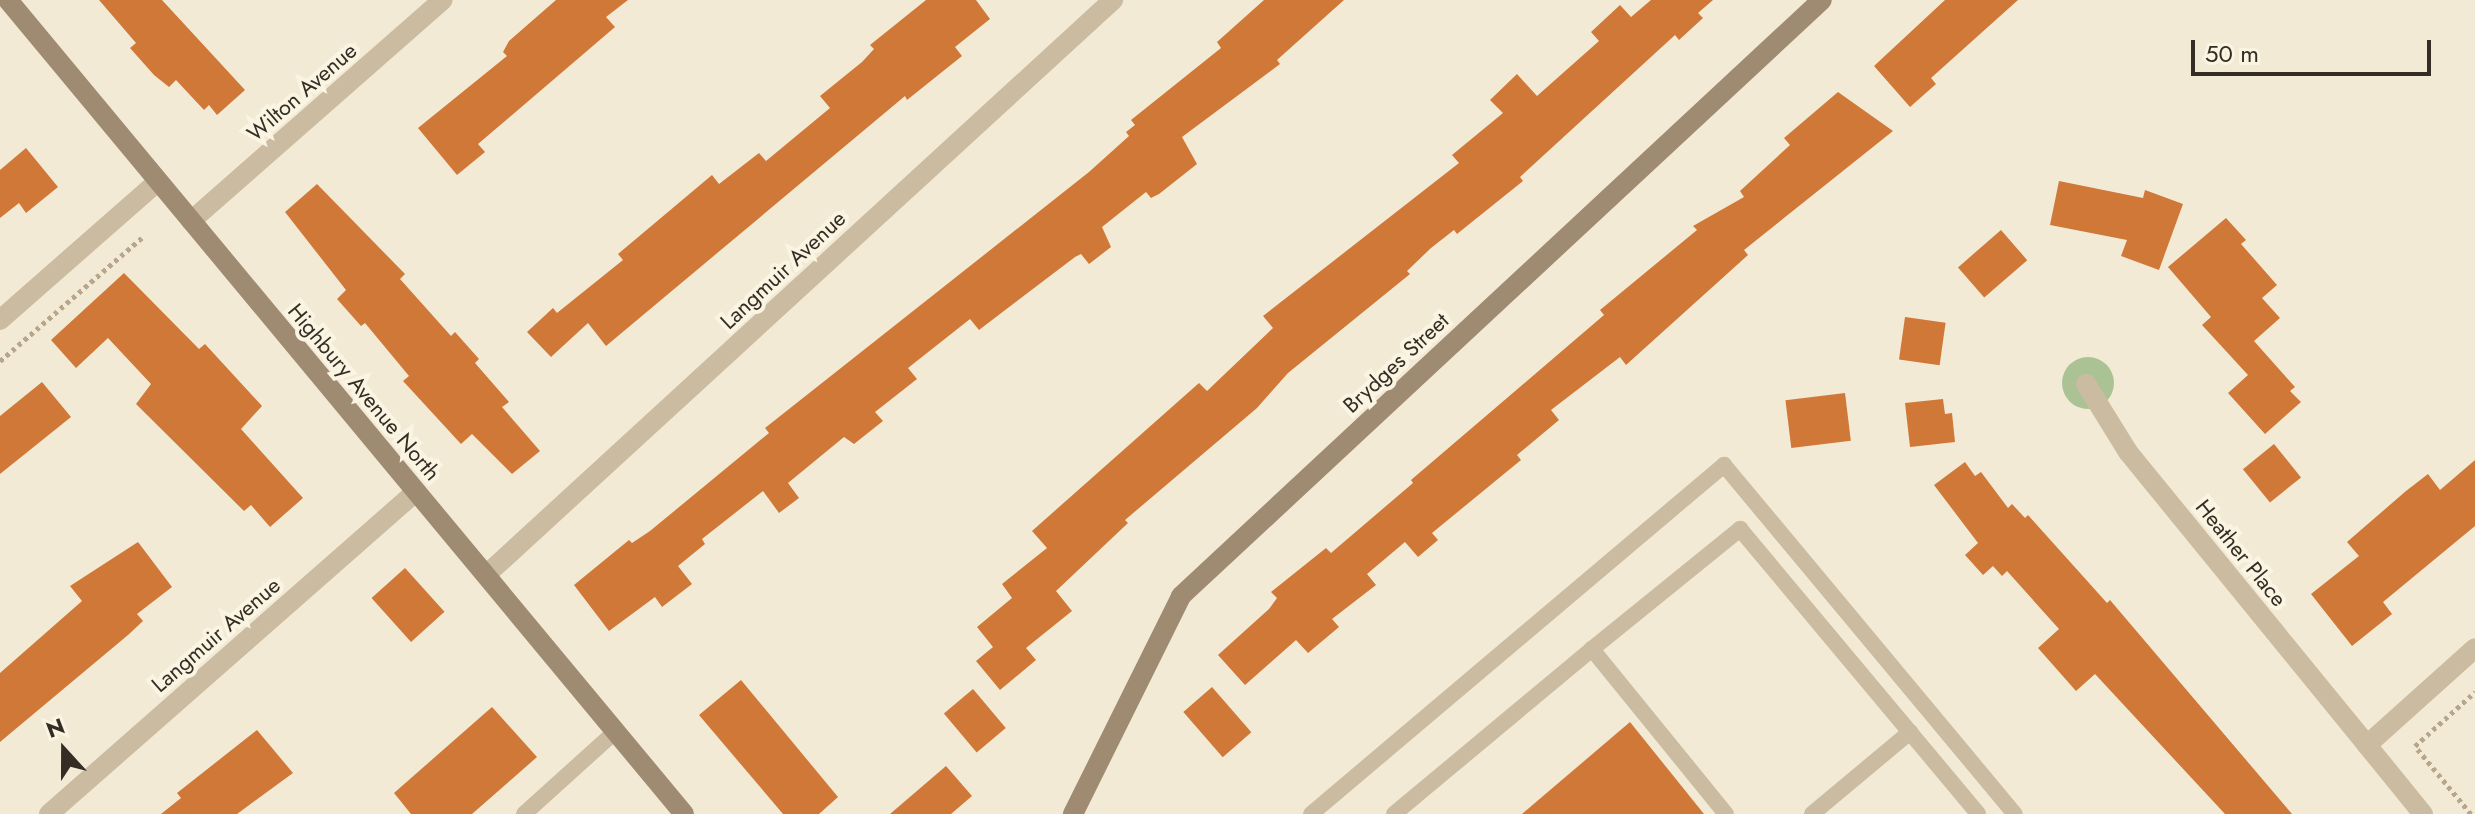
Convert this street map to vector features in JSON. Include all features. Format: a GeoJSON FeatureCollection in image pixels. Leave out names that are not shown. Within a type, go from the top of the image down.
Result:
{"type":"FeatureCollection","features":[{"type":"Feature","properties":{"kind":"street","name":"Highbury Avenue North"},"geometry":{"type":"LineString","coordinates":[[8,0],[684,814]]}},
{"type":"Feature","properties":{"kind":"street","name":"Wilton Avenue"},"geometry":{"type":"LineString","coordinates":[[191,221],[443,0]]}},
{"type":"Feature","properties":{"kind":"street","name":"Langmuir Avenue"},"geometry":{"type":"LineString","coordinates":[[486,575],[1113,0]]}},
{"type":"Feature","properties":{"kind":"street","name":"Brydges Street"},"geometry":{"type":"LineString","coordinates":[[1073,814],[1181,596],[1822,0]]}},
{"type":"Feature","properties":{"kind":"street"},"geometry":{"type":"LineString","coordinates":[[0,320],[158,181]]}},
{"type":"Feature","properties":{"kind":"street","name":"Heather Place"},"geometry":{"type":"LineString","coordinates":[[2086,384],[2128,452],[2423,814]]}},
{"type":"Feature","properties":{"kind":"street","name":"Langmuir Avenue"},"geometry":{"type":"LineString","coordinates":[[49,814],[415,492]]}},
{"type":"Feature","properties":{"kind":"street"},"geometry":{"type":"LineString","coordinates":[[2367,745],[2475,648]]}},
{"type":"Feature","properties":{"kind":"lane"},"geometry":{"type":"LineString","coordinates":[[1311,814],[1724,465],[2015,814]]}},
{"type":"Feature","properties":{"kind":"lane"},"geometry":{"type":"LineString","coordinates":[[1394,814],[1740,529],[1978,814]]}},
{"type":"Feature","properties":{"kind":"lane"},"geometry":{"type":"LineString","coordinates":[[1592,649],[1726,814]]}},
{"type":"Feature","properties":{"kind":"lane"},"geometry":{"type":"LineString","coordinates":[[524,814],[616,731]]}},
{"type":"Feature","properties":{"kind":"lane"},"geometry":{"type":"LineString","coordinates":[[1812,814],[1910,732]]}},
{"type":"Feature","properties":{"kind":"path"},"geometry":{"type":"LineString","coordinates":[[0,361],[145,235]]}},
{"type":"Feature","properties":{"kind":"path"},"geometry":{"type":"LineString","coordinates":[[2471,814],[2415,746],[2475,692]]}},
{"type":"Feature","properties":{"kind":"green space"},"geometry":{"type":"Polygon","coordinates":[[[2088,357],[2106,365],[2114,383],[2106,401],[2088,409],[2070,401],[2062,383],[2070,365],[2088,357]]]}},
{"type":"Feature","properties":{"kind":"building"},"geometry":{"type":"Polygon","coordinates":[[[99,0],[162,0],[245,90],[217,115],[209,105],[204,110],[176,80],[169,87],[154,75],[130,48],[136,43],[99,0]]]}},
{"type":"Feature","properties":{"kind":"building"},"geometry":{"type":"Polygon","coordinates":[[[556,0],[628,0],[606,17],[615,27],[478,144],[485,152],[457,175],[418,128],[507,56],[503,52],[509,41],[556,0]]]}},
{"type":"Feature","properties":{"kind":"building"},"geometry":{"type":"Polygon","coordinates":[[[926,0],[976,0],[990,19],[955,47],[962,56],[907,100],[905,96],[606,346],[588,323],[551,357],[527,332],[553,308],[557,313],[623,260],[618,254],[712,175],[719,184],[759,153],[766,161],[830,108],[820,96],[862,62],[874,49],[870,45],[926,0]]]}},
{"type":"Feature","properties":{"kind":"building"},"geometry":{"type":"Polygon","coordinates":[[[1264,0],[1344,0],[1277,60],[1280,64],[1182,137],[1197,164],[1159,194],[1151,198],[1146,192],[1102,227],[1111,247],[1089,264],[1081,254],[1075,257],[979,330],[970,319],[908,368],[917,379],[875,412],[883,421],[854,444],[844,437],[788,483],[799,498],[779,513],[763,491],[702,539],[705,544],[678,566],[692,584],[662,607],[655,597],[609,631],[574,585],[629,540],[632,543],[650,531],[769,433],[765,428],[1089,172],[1129,136],[1126,132],[1135,125],[1131,120],[1221,48],[1217,42],[1264,0]]]}},
{"type":"Feature","properties":{"kind":"building"},"geometry":{"type":"Polygon","coordinates":[[[1651,0],[1713,0],[1698,13],[1703,18],[1679,40],[1675,35],[1520,177],[1523,181],[1457,234],[1454,230],[1431,248],[1407,271],[1410,274],[1288,373],[1257,408],[1125,520],[1128,523],[1056,591],[1072,611],[1026,648],[1036,660],[1000,690],[976,661],[993,647],[977,627],[1012,598],[1002,584],[1047,548],[1032,531],[1199,383],[1207,391],[1273,328],[1263,316],[1459,163],[1452,155],[1503,113],[1490,100],[1517,74],[1537,96],[1599,41],[1591,32],[1620,5],[1631,17],[1651,0]]]}},
{"type":"Feature","properties":{"kind":"building"},"geometry":{"type":"Polygon","coordinates":[[[1945,0],[2018,0],[1931,78],[1936,84],[1910,107],[1874,66],[1945,0]]]}},
{"type":"Feature","properties":{"kind":"building"},"geometry":{"type":"Polygon","coordinates":[[[1838,92],[1893,131],[1744,250],[1748,255],[1626,365],[1620,357],[1551,410],[1559,420],[1517,455],[1521,460],[1432,533],[1438,540],[1418,557],[1405,542],[1367,574],[1376,585],[1332,619],[1339,627],[1308,653],[1296,640],[1245,685],[1218,655],[1269,609],[1277,598],[1271,592],[1326,548],[1331,553],[1413,483],[1411,480],[1604,315],[1600,310],[1697,230],[1693,226],[1744,197],[1740,191],[1790,145],[1784,138],[1838,92]]]}},
{"type":"Feature","properties":{"kind":"building"},"geometry":{"type":"Polygon","coordinates":[[[26,148],[58,187],[26,213],[19,203],[0,218],[0,170],[26,148]]]}},
{"type":"Feature","properties":{"kind":"building"},"geometry":{"type":"Polygon","coordinates":[[[2059,181],[2143,198],[2145,190],[2183,204],[2159,270],[2121,256],[2127,240],[2050,225],[2059,181]]]}},
{"type":"Feature","properties":{"kind":"building"},"geometry":{"type":"Polygon","coordinates":[[[317,184],[405,274],[400,279],[451,336],[455,332],[479,359],[475,363],[509,402],[502,407],[540,451],[512,474],[472,434],[461,444],[403,381],[409,376],[365,323],[361,326],[337,299],[346,290],[285,212],[317,184]]]}},
{"type":"Feature","properties":{"kind":"building"},"geometry":{"type":"Polygon","coordinates":[[[2226,218],[2246,240],[2241,244],[2277,285],[2262,298],[2280,318],[2254,341],[2295,387],[2290,391],[2301,402],[2265,434],[2228,393],[2248,375],[2202,325],[2211,317],[2168,267],[2226,218]]]}},
{"type":"Feature","properties":{"kind":"building"},"geometry":{"type":"Polygon","coordinates":[[[2001,230],[2027,260],[1984,298],[1958,267],[2001,230]]]}},
{"type":"Feature","properties":{"kind":"building"},"geometry":{"type":"Polygon","coordinates":[[[124,273],[199,349],[205,344],[262,406],[241,429],[303,498],[270,527],[251,505],[244,511],[136,404],[151,384],[108,338],[76,368],[51,340],[124,273]]]}},
{"type":"Feature","properties":{"kind":"building"},"geometry":{"type":"Polygon","coordinates":[[[1905,317],[1946,323],[1940,365],[1899,360],[1905,317]]]}},
{"type":"Feature","properties":{"kind":"building"},"geometry":{"type":"Polygon","coordinates":[[[42,382],[71,417],[0,474],[0,416],[42,382]]]}},
{"type":"Feature","properties":{"kind":"building"},"geometry":{"type":"Polygon","coordinates":[[[1845,393],[1851,441],[1791,448],[1785,400],[1845,393]]]}},
{"type":"Feature","properties":{"kind":"building"},"geometry":{"type":"Polygon","coordinates":[[[1943,399],[1945,414],[1952,413],[1955,442],[1910,447],[1905,403],[1943,399]]]}},
{"type":"Feature","properties":{"kind":"building"},"geometry":{"type":"Polygon","coordinates":[[[2274,444],[2301,477],[2270,503],[2243,469],[2274,444]]]}},
{"type":"Feature","properties":{"kind":"building"},"geometry":{"type":"Polygon","coordinates":[[[2475,460],[2475,526],[2383,602],[2392,614],[2352,646],[2311,594],[2359,556],[2347,542],[2406,491],[2428,474],[2440,490],[2475,460]]]}},
{"type":"Feature","properties":{"kind":"building"},"geometry":{"type":"Polygon","coordinates":[[[1965,462],[1975,476],[1981,472],[2008,508],[2012,504],[2025,518],[2028,515],[2107,603],[2110,600],[2292,814],[2225,814],[2095,674],[2076,691],[2038,648],[2059,629],[2007,571],[2002,576],[1993,566],[1983,575],[1965,555],[1978,543],[1934,485],[1965,462]]]}},
{"type":"Feature","properties":{"kind":"building"},"geometry":{"type":"Polygon","coordinates":[[[138,542],[172,587],[137,614],[143,621],[128,635],[0,742],[0,673],[82,601],[70,586],[138,542]]]}},
{"type":"Feature","properties":{"kind":"building"},"geometry":{"type":"Polygon","coordinates":[[[405,568],[444,612],[411,642],[372,598],[405,568]]]}},
{"type":"Feature","properties":{"kind":"building"},"geometry":{"type":"Polygon","coordinates":[[[741,680],[838,797],[819,814],[783,814],[699,715],[741,680]]]}},
{"type":"Feature","properties":{"kind":"building"},"geometry":{"type":"Polygon","coordinates":[[[1212,687],[1251,732],[1223,757],[1183,712],[1212,687]]]}},
{"type":"Feature","properties":{"kind":"building"},"geometry":{"type":"Polygon","coordinates":[[[973,689],[1006,728],[977,752],[944,713],[973,689]]]}},
{"type":"Feature","properties":{"kind":"building"},"geometry":{"type":"Polygon","coordinates":[[[492,707],[537,757],[472,814],[411,814],[394,793],[492,707]]]}},
{"type":"Feature","properties":{"kind":"building"},"geometry":{"type":"Polygon","coordinates":[[[1630,722],[1704,814],[1522,814],[1630,722]]]}},
{"type":"Feature","properties":{"kind":"building"},"geometry":{"type":"Polygon","coordinates":[[[257,730],[293,773],[237,814],[161,814],[181,798],[177,793],[257,730]]]}},
{"type":"Feature","properties":{"kind":"building"},"geometry":{"type":"Polygon","coordinates":[[[946,766],[972,796],[951,814],[890,814],[946,766]]]}}]}
